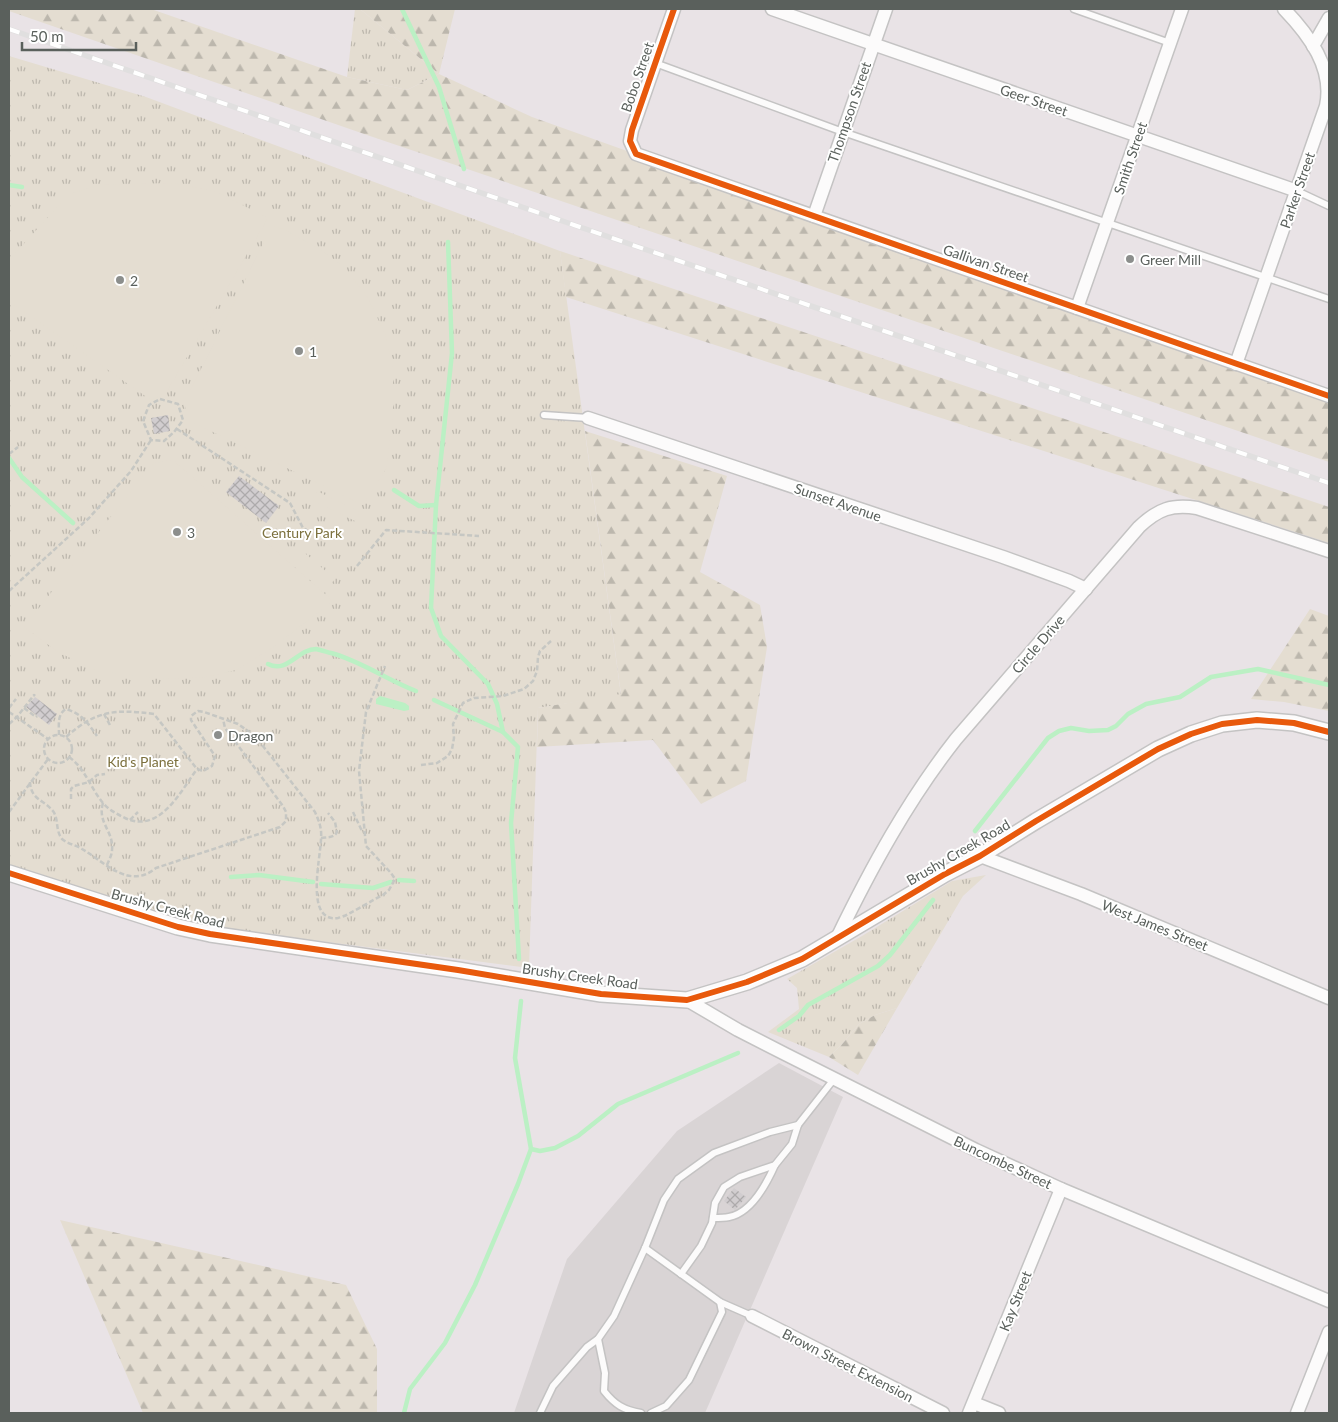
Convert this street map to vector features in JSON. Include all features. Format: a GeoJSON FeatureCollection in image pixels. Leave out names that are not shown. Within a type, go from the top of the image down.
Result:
{"type":"FeatureCollection","features":[{"type":"Feature","properties":{"kind":"street","name":"Bobo Street"},"geometry":{"type":"LineString","coordinates":[[636,154],[630,141],[632,130],[674,9]]}},
{"type":"Feature","properties":{"kind":"street","name":"Geer Street"},"geometry":{"type":"LineString","coordinates":[[772,9],[1296,192]]}},
{"type":"Feature","properties":{"kind":"street","name":"Thompson Street"},"geometry":{"type":"LineString","coordinates":[[814,216],[886,9]]}},
{"type":"Feature","properties":{"kind":"street","name":"Smith Street"},"geometry":{"type":"LineString","coordinates":[[1077,308],[1182,9]]}},
{"type":"Feature","properties":{"kind":"street","name":"Parker Street"},"geometry":{"type":"LineString","coordinates":[[1236,364],[1328,95],[1326,71],[1313,46],[1284,9]]}},
{"type":"Feature","properties":{"kind":"street"},"geometry":{"type":"LineString","coordinates":[[1313,46],[1329,18]]}},
{"type":"Feature","properties":{"kind":"street","name":"Gallivan Street"},"geometry":{"type":"LineString","coordinates":[[636,154],[1329,396]]}},
{"type":"Feature","properties":{"kind":"street","name":"Sunset Avenue"},"geometry":{"type":"LineString","coordinates":[[588,418],[993,554],[1086,589]]}},
{"type":"Feature","properties":{"kind":"street","name":"Circle Drive"},"geometry":{"type":"LineString","coordinates":[[837,938],[864,882],[932,770],[956,739],[1139,526],[1154,514],[1175,507],[1197,508],[1329,550]]}},
{"type":"Feature","properties":{"kind":"street","name":"Brushy Creek Road"},"geometry":{"type":"LineString","coordinates":[[9,873],[159,922],[210,934],[458,970],[601,994],[686,1000],[765,975],[802,959],[945,874],[980,856],[1158,749],[1191,734],[1222,724],[1257,720],[1276,720],[1294,723],[1329,732]]}},
{"type":"Feature","properties":{"kind":"street","name":"West James Street"},"geometry":{"type":"LineString","coordinates":[[980,856],[1081,894],[1329,998]]}},
{"type":"Feature","properties":{"kind":"street","name":"Buncombe Street"},"geometry":{"type":"LineString","coordinates":[[686,1000],[738,1030],[976,1150],[1061,1189],[1329,1302]]}},
{"type":"Feature","properties":{"kind":"street","name":"Kay Street"},"geometry":{"type":"LineString","coordinates":[[971,1408],[1061,1189]]}},
{"type":"Feature","properties":{"kind":"street","name":"Brown Street Extension"},"geometry":{"type":"LineString","coordinates":[[752,1316],[943,1413]]}},
{"type":"Feature","properties":{"kind":"street"},"geometry":{"type":"LineString","coordinates":[[1297,1413],[1329,1332]]}},
{"type":"Feature","properties":{"kind":"street"},"geometry":{"type":"LineString","coordinates":[[971,1408],[999,1413]]}},
{"type":"Feature","properties":{"kind":"lane"},"geometry":{"type":"LineString","coordinates":[[1074,9],[1170,43]]}},
{"type":"Feature","properties":{"kind":"lane"},"geometry":{"type":"LineString","coordinates":[[655,63],[842,132],[1329,299]]}},
{"type":"Feature","properties":{"kind":"lane"},"geometry":{"type":"LineString","coordinates":[[1296,192],[1329,206]]}},
{"type":"Feature","properties":{"kind":"lane"},"geometry":{"type":"LineString","coordinates":[[544,415],[588,418]]}},
{"type":"Feature","properties":{"kind":"lane"},"geometry":{"type":"LineString","coordinates":[[713,1218],[729,1217],[740,1213],[754,1199],[766,1184],[775,1164],[792,1144],[798,1125],[834,1079]]}},
{"type":"Feature","properties":{"kind":"lane"},"geometry":{"type":"LineString","coordinates":[[540,1413],[552,1386],[587,1347],[598,1339],[614,1316],[645,1248],[664,1200],[678,1179],[714,1153],[770,1132],[798,1125]]}},
{"type":"Feature","properties":{"kind":"lane"},"geometry":{"type":"LineString","coordinates":[[681,1274],[701,1246],[713,1218],[715,1203],[724,1187],[740,1177],[775,1164]]}},
{"type":"Feature","properties":{"kind":"lane"},"geometry":{"type":"LineString","coordinates":[[645,1248],[720,1302],[752,1316]]}},
{"type":"Feature","properties":{"kind":"lane"},"geometry":{"type":"LineString","coordinates":[[651,1413],[666,1406],[689,1380],[722,1312],[720,1302]]}},
{"type":"Feature","properties":{"kind":"lane"},"geometry":{"type":"LineString","coordinates":[[598,1339],[605,1373],[604,1392],[612,1402],[628,1411],[641,1413]]}},
{"type":"Feature","properties":{"kind":"path"},"geometry":{"type":"LineString","coordinates":[[160,399],[178,404],[183,420],[177,429],[164,441],[152,440],[143,421],[149,405],[160,399]]}},
{"type":"Feature","properties":{"kind":"path"},"geometry":{"type":"LineString","coordinates":[[177,429],[290,503],[303,528],[311,533]]}},
{"type":"Feature","properties":{"kind":"path"},"geometry":{"type":"LineString","coordinates":[[9,591],[89,518],[131,470],[152,440]]}},
{"type":"Feature","properties":{"kind":"path"},"geometry":{"type":"LineString","coordinates":[[9,454],[18,447]]}},
{"type":"Feature","properties":{"kind":"path"},"geometry":{"type":"LineString","coordinates":[[357,566],[386,530],[479,536]]}},
{"type":"Feature","properties":{"kind":"path"},"geometry":{"type":"LineString","coordinates":[[421,764],[437,763],[448,756],[452,749],[454,738],[453,724],[463,703],[467,700],[503,696],[524,689],[533,681],[537,671],[540,651],[551,641]]}},
{"type":"Feature","properties":{"kind":"path"},"geometry":{"type":"LineString","coordinates":[[66,737],[77,727],[104,714],[127,711],[154,714],[197,769],[203,771],[208,770],[212,766],[215,756],[191,720],[191,716],[198,711],[238,724],[255,736],[315,812],[321,826],[316,888],[317,901],[320,911],[329,918],[339,918],[383,895],[390,890],[395,879],[366,846],[359,771],[366,712],[385,666]]}},
{"type":"Feature","properties":{"kind":"path"},"geometry":{"type":"LineString","coordinates":[[9,724],[34,695],[36,696]]}},
{"type":"Feature","properties":{"kind":"path"},"geometry":{"type":"LineString","coordinates":[[9,708],[16,699]]}},
{"type":"Feature","properties":{"kind":"path"},"geometry":{"type":"LineString","coordinates":[[24,708],[37,716]]}},
{"type":"Feature","properties":{"kind":"path"},"geometry":{"type":"LineString","coordinates":[[59,735],[60,716],[66,709],[77,713],[87,722],[97,736]]}},
{"type":"Feature","properties":{"kind":"path"},"geometry":{"type":"LineString","coordinates":[[9,712],[48,739]]}},
{"type":"Feature","properties":{"kind":"path"},"geometry":{"type":"LineString","coordinates":[[104,714],[112,726]]}},
{"type":"Feature","properties":{"kind":"path"},"geometry":{"type":"LineString","coordinates":[[30,782],[30,791],[51,808],[56,815],[58,832],[61,838],[115,872],[138,878],[148,875],[156,868],[280,827],[286,821],[286,812],[283,806],[225,728],[223,718]]}},
{"type":"Feature","properties":{"kind":"path"},"geometry":{"type":"LineString","coordinates":[[59,735],[66,737],[72,745],[69,757],[61,762],[48,759],[44,751],[48,739],[59,735]]}},
{"type":"Feature","properties":{"kind":"path"},"geometry":{"type":"LineString","coordinates":[[69,757],[76,762],[103,803],[114,813],[130,820],[146,821],[157,818],[167,810],[197,769]]}},
{"type":"Feature","properties":{"kind":"path"},"geometry":{"type":"LineString","coordinates":[[9,812],[48,759]]}},
{"type":"Feature","properties":{"kind":"path"},"geometry":{"type":"LineString","coordinates":[[71,799],[71,789],[74,786],[89,782],[97,775],[105,774]]}},
{"type":"Feature","properties":{"kind":"path"},"geometry":{"type":"LineString","coordinates":[[103,803],[100,812],[101,818],[110,836],[112,848],[107,866]]}},
{"type":"Feature","properties":{"kind":"path"},"geometry":{"type":"LineString","coordinates":[[130,820],[138,812]]}},
{"type":"Feature","properties":{"kind":"path"},"geometry":{"type":"LineString","coordinates":[[321,838],[335,836],[337,832],[335,822],[328,812]]}},
{"type":"Feature","properties":{"kind":"path"},"geometry":{"type":"LineString","coordinates":[[353,812],[365,833]]}},
{"type":"Feature","properties":{"kind":"shaded area"},"geometry":{"type":"Polygon","coordinates":[[[380,696],[405,703],[409,706],[409,710],[404,711],[376,704],[376,699],[380,696]]]}},
{"type":"Feature","properties":{"kind":"shaded area"},"geometry":{"type":"Polygon","coordinates":[[[779,1063],[843,1097],[705,1413],[514,1413],[567,1259],[677,1131],[779,1063]]]}},
{"type":"Feature","properties":{"kind":"green space"},"geometry":{"type":"Polygon","coordinates":[[[9,9],[151,9],[347,77],[407,90],[439,74],[532,117],[1329,402],[1329,462],[367,135],[9,11],[9,9]]]}},
{"type":"Feature","properties":{"kind":"green space"},"geometry":{"type":"Polygon","coordinates":[[[355,9],[360,9],[439,74],[407,90],[347,77],[355,9]]]}},
{"type":"Feature","properties":{"kind":"green space"},"geometry":{"type":"Polygon","coordinates":[[[360,9],[455,9],[439,74],[360,9]]]}},
{"type":"Feature","properties":{"kind":"green space","name":"Century Park"},"geometry":{"type":"Polygon","coordinates":[[[9,56],[146,97],[560,251],[621,695],[538,708],[529,968],[150,919],[98,896],[9,865],[9,56]]]}},
{"type":"Feature","properties":{"kind":"green space","name":"2"},"geometry":{"type":"Polygon","coordinates":[[[173,183],[217,192],[268,218],[166,393],[151,400],[9,301],[9,260],[60,204],[73,193],[99,185],[173,183]]]}},
{"type":"Feature","properties":{"kind":"green space","name":"1"},"geometry":{"type":"Polygon","coordinates":[[[272,226],[283,229],[320,249],[345,268],[368,298],[385,334],[393,368],[393,414],[386,469],[363,505],[190,421],[184,403],[272,226]]]}},
{"type":"Feature","properties":{"kind":"green space"},"geometry":{"type":"Polygon","coordinates":[[[560,251],[1329,507],[1329,543],[566,297],[560,251]]]}},
{"type":"Feature","properties":{"kind":"green space"},"geometry":{"type":"Polygon","coordinates":[[[585,431],[727,476],[700,572],[760,605],[767,647],[746,781],[701,804],[653,740],[537,747],[538,708],[621,694],[585,431]]]}},
{"type":"Feature","properties":{"kind":"green space","name":"3"},"geometry":{"type":"Polygon","coordinates":[[[173,460],[333,601],[272,648],[236,670],[206,677],[165,679],[97,671],[58,652],[24,627],[153,463],[173,460]]]}},
{"type":"Feature","properties":{"kind":"green space"},"geometry":{"type":"Polygon","coordinates":[[[317,491],[360,512],[355,521],[312,500],[317,491]]]}},
{"type":"Feature","properties":{"kind":"green space"},"geometry":{"type":"Polygon","coordinates":[[[299,548],[335,579],[329,586],[293,555],[299,548]]]}},
{"type":"Feature","properties":{"kind":"green space"},"geometry":{"type":"Polygon","coordinates":[[[1310,609],[1329,616],[1329,711],[1284,702],[1251,699],[1310,609]]]}},
{"type":"Feature","properties":{"kind":"green space"},"geometry":{"type":"Polygon","coordinates":[[[986,875],[963,896],[897,1008],[875,1015],[859,1024],[829,1057],[768,1032],[799,1009],[797,988],[787,979],[952,881],[986,875]]]}},
{"type":"Feature","properties":{"kind":"green space"},"geometry":{"type":"Polygon","coordinates":[[[897,1008],[858,1075],[829,1057],[859,1024],[875,1015],[897,1008]]]}},
{"type":"Feature","properties":{"kind":"green space"},"geometry":{"type":"Polygon","coordinates":[[[60,1220],[346,1285],[377,1349],[377,1413],[143,1413],[60,1220]]]}},
{"type":"Feature","properties":{"kind":"building"},"geometry":{"type":"Polygon","coordinates":[[[168,415],[170,431],[154,434],[151,418],[168,415]]]}},
{"type":"Feature","properties":{"kind":"building"},"geometry":{"type":"Polygon","coordinates":[[[239,476],[279,506],[266,523],[226,492],[239,476]]]}},
{"type":"Feature","properties":{"kind":"building"},"geometry":{"type":"Polygon","coordinates":[[[35,697],[57,714],[49,725],[26,707],[35,697]]]}},
{"type":"Feature","properties":{"kind":"building"},"geometry":{"type":"Polygon","coordinates":[[[734,1188],[746,1197],[735,1210],[724,1201],[734,1188]]]}},
{"type":"Feature","properties":{"kind":"waterway"},"geometry":{"type":"LineString","coordinates":[[402,9],[439,87],[464,169]]}},
{"type":"Feature","properties":{"kind":"waterway"},"geometry":{"type":"LineString","coordinates":[[9,185],[22,187]]}},
{"type":"Feature","properties":{"kind":"waterway"},"geometry":{"type":"LineString","coordinates":[[448,242],[452,353],[436,505],[431,608],[441,636],[488,684],[497,704],[503,732],[518,747],[511,823],[519,959]]}},
{"type":"Feature","properties":{"kind":"waterway"},"geometry":{"type":"LineString","coordinates":[[9,458],[22,477],[73,523]]}},
{"type":"Feature","properties":{"kind":"waterway"},"geometry":{"type":"LineString","coordinates":[[394,490],[419,506],[436,505]]}},
{"type":"Feature","properties":{"kind":"waterway"},"geometry":{"type":"LineString","coordinates":[[268,664],[281,666],[310,650],[316,649],[342,656],[416,691]]}},
{"type":"Feature","properties":{"kind":"waterway"},"geometry":{"type":"LineString","coordinates":[[975,831],[1048,738],[1059,731],[1071,728],[1089,731],[1108,730],[1116,726],[1128,714],[1146,704],[1180,697],[1211,677],[1258,669],[1329,685]]}},
{"type":"Feature","properties":{"kind":"waterway"},"geometry":{"type":"LineString","coordinates":[[434,700],[503,732]]}},
{"type":"Feature","properties":{"kind":"waterway"},"geometry":{"type":"LineString","coordinates":[[231,877],[259,875],[313,882]]}},
{"type":"Feature","properties":{"kind":"waterway"},"geometry":{"type":"LineString","coordinates":[[399,880],[414,881]]}},
{"type":"Feature","properties":{"kind":"waterway"},"geometry":{"type":"LineString","coordinates":[[321,884],[373,888],[391,882]]}},
{"type":"Feature","properties":{"kind":"waterway"},"geometry":{"type":"LineString","coordinates":[[779,1030],[799,1016],[808,1005],[878,966],[890,955],[933,900]]}},
{"type":"Feature","properties":{"kind":"waterway"},"geometry":{"type":"LineString","coordinates":[[404,1413],[410,1389],[445,1343],[475,1285],[531,1149],[515,1058],[521,1001]]}},
{"type":"Feature","properties":{"kind":"waterway"},"geometry":{"type":"LineString","coordinates":[[531,1149],[540,1151],[555,1148],[578,1136],[618,1104],[738,1053]]}},
{"type":"Feature","properties":{"kind":"railway"},"geometry":{"type":"LineString","coordinates":[[9,29],[574,225],[1329,483]]}},
{"type":"Feature","properties":{"kind":"cycle path"},"geometry":{"type":"LineString","coordinates":[[674,9],[632,130],[630,141],[636,154],[1329,396]]}},
{"type":"Feature","properties":{"kind":"cycle path"},"geometry":{"type":"LineString","coordinates":[[9,873],[178,927],[210,934],[458,970],[601,994],[687,1000],[747,982],[802,959],[945,874],[980,856],[1158,749],[1191,734],[1222,724],[1257,720],[1294,723],[1329,732]]}},
{"type":"Feature","properties":{"kind":"place","name":"Greer Mill"},"geometry":{"type":"Point","coordinates":[1130,259]}},
{"type":"Feature","properties":{"kind":"place","name":"2"},"geometry":{"type":"Point","coordinates":[120,280]}},
{"type":"Feature","properties":{"kind":"place","name":"1"},"geometry":{"type":"Point","coordinates":[299,351]}},
{"type":"Feature","properties":{"kind":"place","name":"3"},"geometry":{"type":"Point","coordinates":[177,532]}},
{"type":"Feature","properties":{"kind":"place","name":"Dragon"},"geometry":{"type":"Point","coordinates":[218,735]}},
{"type":"Feature","properties":{"kind":"park label","name":"Kid's Planet"},"geometry":{"type":"Point","coordinates":[143,761]}}]}
